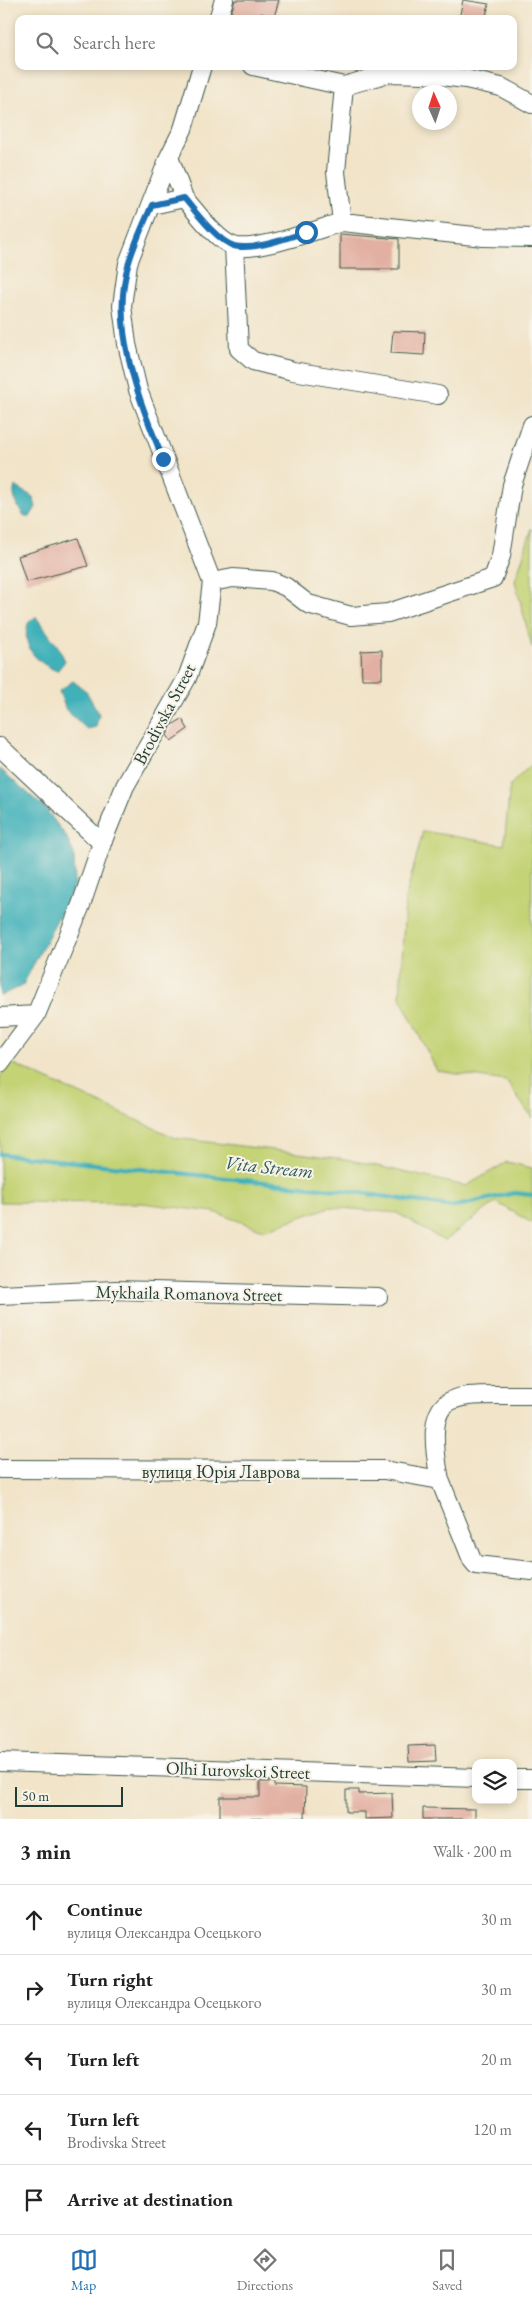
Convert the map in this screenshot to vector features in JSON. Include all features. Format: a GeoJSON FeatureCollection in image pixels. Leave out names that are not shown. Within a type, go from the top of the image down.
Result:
{"type":"FeatureCollection","features":[{"type":"Feature","properties":{"kind":"street"},"geometry":{"type":"LineString","coordinates":[[219,15],[224,0]]}},
{"type":"Feature","properties":{"kind":"street","name":"Brodivska Street"},"geometry":{"type":"LineString","coordinates":[[0,1063],[36,1015],[82,905],[102,843],[125,786],[187,678],[207,623],[212,582],[156,444],[138,390],[126,344],[122,306],[128,263],[169,157],[183,129],[201,70]]}},
{"type":"Feature","properties":{"kind":"street"},"geometry":{"type":"LineString","coordinates":[[271,70],[344,86],[389,73],[424,74],[466,79],[501,87],[532,104]]}},
{"type":"Feature","properties":{"kind":"street"},"geometry":{"type":"LineString","coordinates":[[342,222],[336,172],[344,86]]}},
{"type":"Feature","properties":{"kind":"street"},"geometry":{"type":"LineString","coordinates":[[169,157],[184,198],[220,237],[234,246],[268,245],[342,222],[484,236],[532,238]]}},
{"type":"Feature","properties":{"kind":"street"},"geometry":{"type":"LineString","coordinates":[[152,205],[184,198]]}},
{"type":"Feature","properties":{"kind":"street"},"geometry":{"type":"LineString","coordinates":[[234,246],[239,349],[253,361],[292,371],[438,395]]}},
{"type":"Feature","properties":{"kind":"street"},"geometry":{"type":"LineString","coordinates":[[212,582],[233,578],[272,581],[286,587],[308,604],[351,616],[388,613],[493,578],[501,556],[512,485],[532,425]]}},
{"type":"Feature","properties":{"kind":"street"},"geometry":{"type":"LineString","coordinates":[[0,746],[102,843]]}},
{"type":"Feature","properties":{"kind":"street"},"geometry":{"type":"LineString","coordinates":[[0,1017],[36,1015]]}},
{"type":"Feature","properties":{"kind":"street","name":"Mykhaila Romanova Street"},"geometry":{"type":"LineString","coordinates":[[0,1295],[116,1290],[378,1297]]}},
{"type":"Feature","properties":{"kind":"street"},"geometry":{"type":"LineString","coordinates":[[532,1395],[459,1396],[442,1406],[434,1427],[435,1454],[440,1480],[472,1560],[476,1565],[532,1571]]}},
{"type":"Feature","properties":{"kind":"street","name":"вулиця Юрія Лаврова"},"geometry":{"type":"LineString","coordinates":[[0,1469],[384,1470],[440,1480]]}},
{"type":"Feature","properties":{"kind":"street","name":"Olhi Iurovskoi Street"},"geometry":{"type":"LineString","coordinates":[[0,1762],[472,1778]]}},
{"type":"Feature","properties":{"kind":"street"},"geometry":{"type":"LineString","coordinates":[[517,1779],[532,1779]]}},
{"type":"Feature","properties":{"kind":"green space"},"geometry":{"type":"Polygon","coordinates":[[[532,528],[532,648],[515,581],[532,528]]]}},
{"type":"Feature","properties":{"kind":"green space"},"geometry":{"type":"Polygon","coordinates":[[[532,764],[532,1118],[506,1081],[437,1071],[400,997],[405,900],[423,831],[504,845],[510,785],[532,764]]]}},
{"type":"Feature","properties":{"kind":"green space"},"geometry":{"type":"Polygon","coordinates":[[[9,1062],[176,1138],[346,1159],[466,1186],[507,1162],[532,1168],[532,1223],[496,1202],[444,1241],[397,1213],[330,1207],[263,1230],[214,1212],[142,1203],[0,1202],[0,1077],[9,1062]]]}},
{"type":"Feature","properties":{"kind":"water"},"geometry":{"type":"Polygon","coordinates":[[[15,486],[33,497],[36,507],[30,517],[23,515],[17,505],[14,498],[15,486]]]}},
{"type":"Feature","properties":{"kind":"water"},"geometry":{"type":"Polygon","coordinates":[[[36,617],[59,648],[65,661],[57,671],[36,658],[28,645],[26,638],[29,621],[36,617]]]}},
{"type":"Feature","properties":{"kind":"water"},"geometry":{"type":"Polygon","coordinates":[[[73,681],[86,691],[99,714],[96,727],[87,729],[66,710],[59,691],[73,681]]]}},
{"type":"Feature","properties":{"kind":"water"},"geometry":{"type":"Polygon","coordinates":[[[0,769],[45,808],[66,836],[74,854],[75,885],[23,985],[0,996],[0,769]]]}},
{"type":"Feature","properties":{"kind":"building"},"geometry":{"type":"Polygon","coordinates":[[[235,0],[279,0],[275,15],[261,13],[260,15],[230,15],[235,0]]]}},
{"type":"Feature","properties":{"kind":"building"},"geometry":{"type":"Polygon","coordinates":[[[463,0],[489,4],[486,15],[460,15],[463,0]]]}},
{"type":"Feature","properties":{"kind":"building"},"geometry":{"type":"Polygon","coordinates":[[[340,234],[399,239],[399,269],[340,269],[340,234]]]}},
{"type":"Feature","properties":{"kind":"building"},"geometry":{"type":"Polygon","coordinates":[[[393,331],[425,332],[424,355],[391,353],[393,331]]]}},
{"type":"Feature","properties":{"kind":"building"},"geometry":{"type":"Polygon","coordinates":[[[78,538],[88,566],[26,582],[18,556],[78,538]]]}},
{"type":"Feature","properties":{"kind":"building"},"geometry":{"type":"Polygon","coordinates":[[[382,650],[382,679],[362,679],[361,651],[382,650]]]}},
{"type":"Feature","properties":{"kind":"building"},"geometry":{"type":"Polygon","coordinates":[[[182,719],[188,729],[171,741],[167,735],[172,725],[182,719]]]}},
{"type":"Feature","properties":{"kind":"building"},"geometry":{"type":"Polygon","coordinates":[[[435,1745],[436,1761],[409,1762],[408,1746],[435,1745]]]}},
{"type":"Feature","properties":{"kind":"building"},"geometry":{"type":"Polygon","coordinates":[[[260,1782],[274,1782],[274,1786],[306,1787],[305,1818],[220,1819],[220,1797],[260,1797],[260,1782]]]}},
{"type":"Feature","properties":{"kind":"building"},"geometry":{"type":"Polygon","coordinates":[[[346,1790],[359,1790],[359,1794],[392,1793],[393,1818],[365,1819],[365,1812],[346,1812],[346,1790]]]}},
{"type":"Feature","properties":{"kind":"building"},"geometry":{"type":"Polygon","coordinates":[[[423,1808],[475,1809],[475,1819],[423,1819],[423,1808]]]}},
{"type":"Feature","properties":{"kind":"waterway","name":"Vita Stream"},"geometry":{"type":"LineString","coordinates":[[0,1154],[348,1191],[453,1207],[514,1193],[532,1195]]}},
{"type":"Feature","properties":{"kind":"route"},"geometry":{"type":"LineString","coordinates":[[163,459],[138,390],[126,344],[122,306],[128,263],[152,205],[184,198],[220,237],[234,246],[268,245],[306,232]]}}]}
